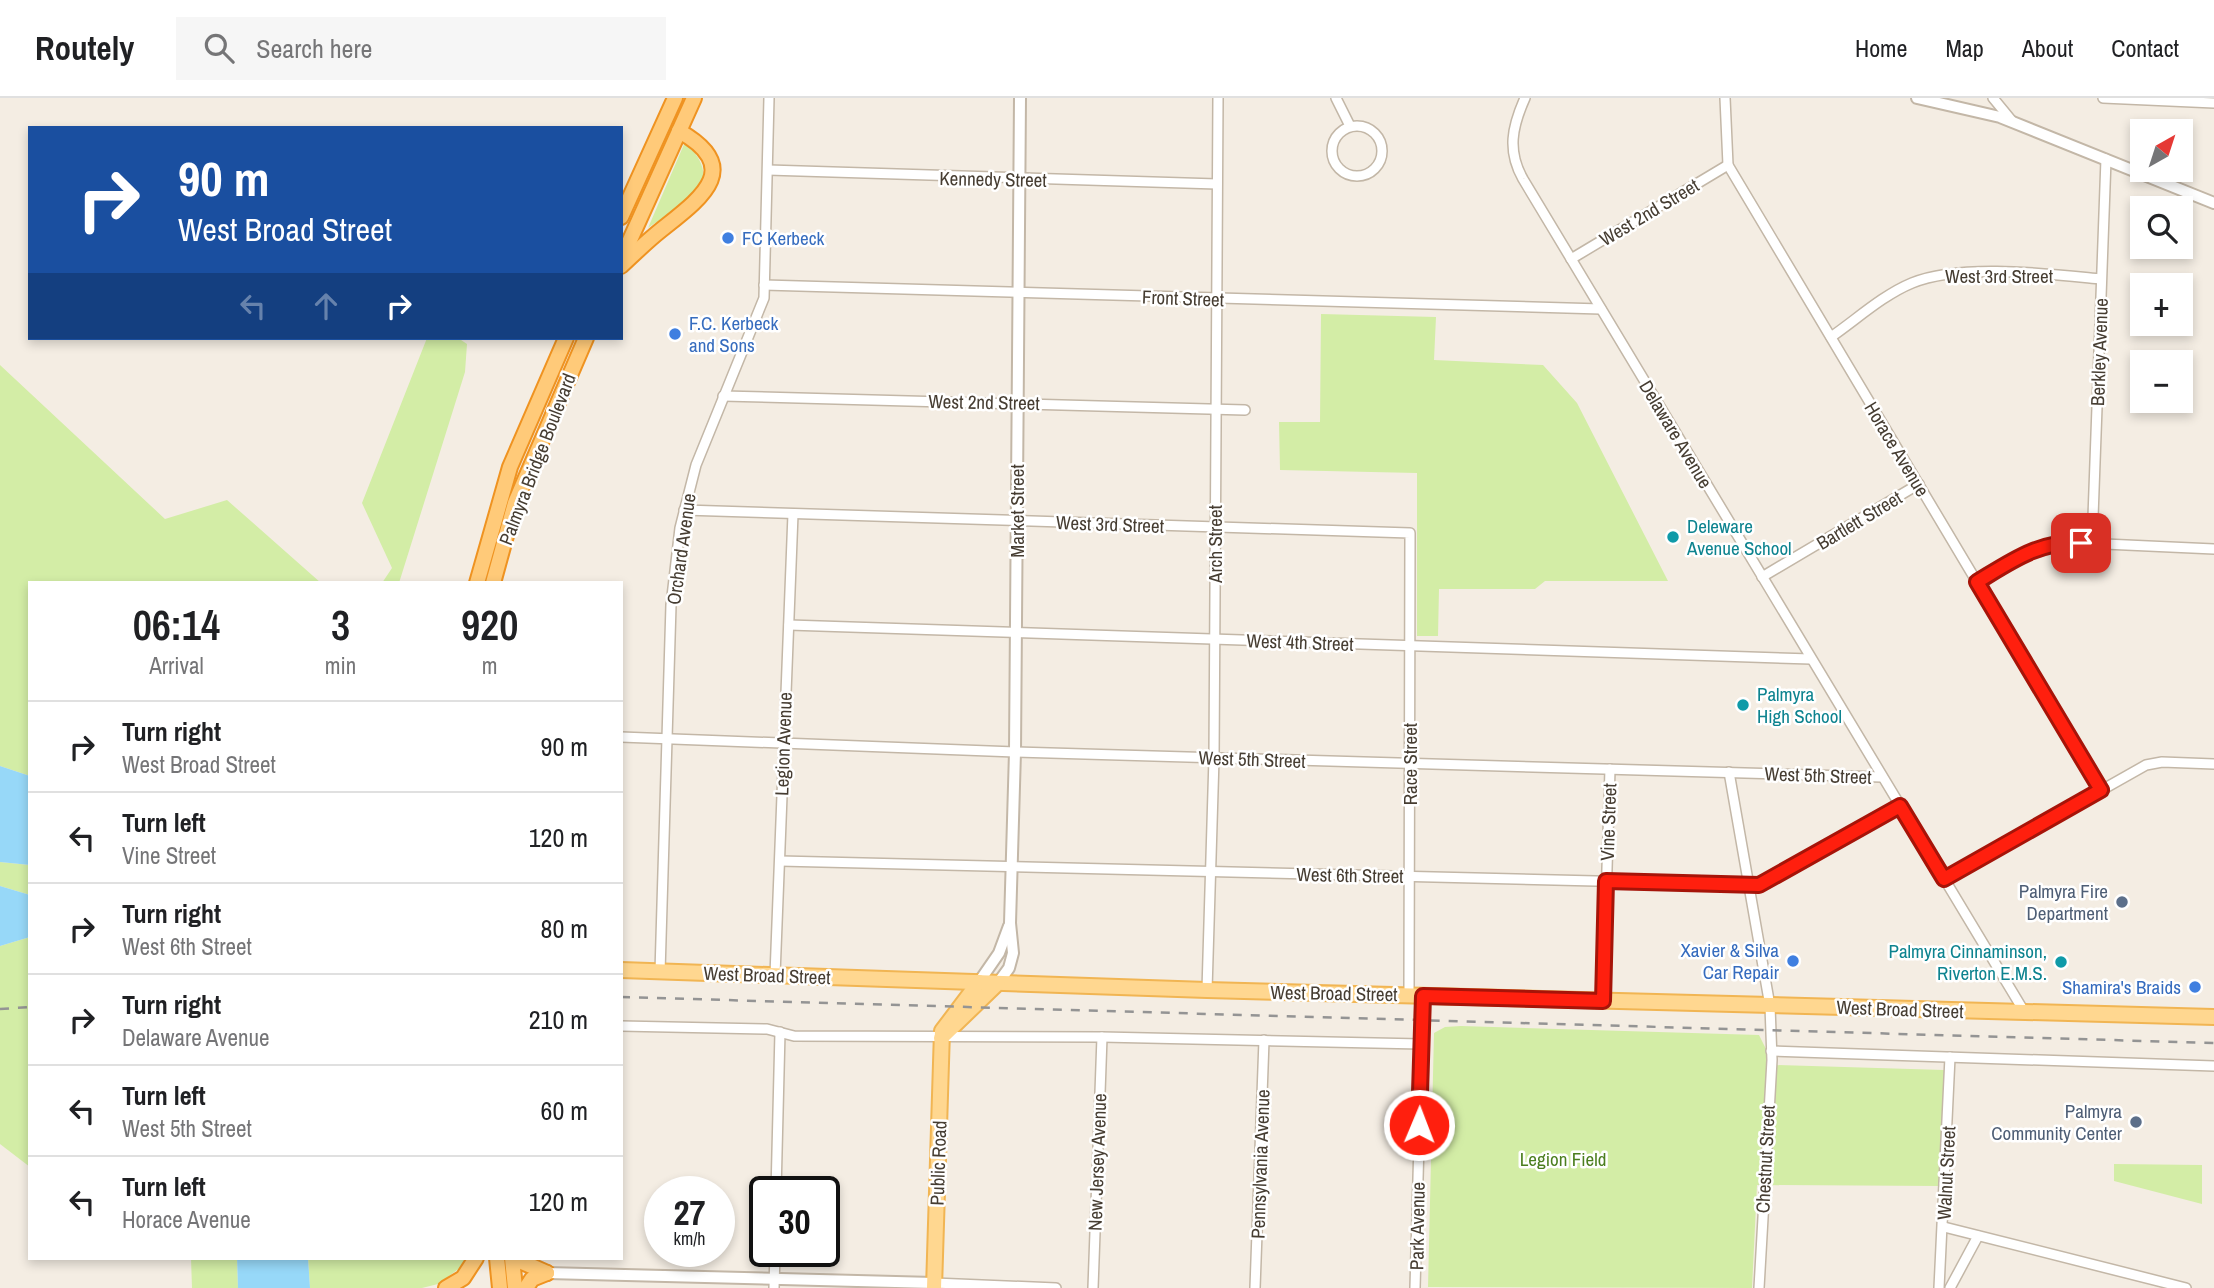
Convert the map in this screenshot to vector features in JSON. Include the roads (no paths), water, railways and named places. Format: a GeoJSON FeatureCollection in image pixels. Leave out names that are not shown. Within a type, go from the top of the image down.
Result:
{"type":"FeatureCollection","features":[{"type":"Feature","properties":{"kind":"highway"},"geometry":{"type":"LineString","coordinates":[[623,212],[675,98]]}},
{"type":"Feature","properties":{"kind":"highway"},"geometry":{"type":"LineString","coordinates":[[623,256],[694,98]]}},
{"type":"Feature","properties":{"kind":"highway"},"geometry":{"type":"LineString","coordinates":[[623,264],[697,203],[709,188],[712,173],[707,154],[698,143],[679,131]]}},
{"type":"Feature","properties":{"kind":"highway","name":"Palmyra Bridge Boulevard"},"geometry":{"type":"LineString","coordinates":[[479,581],[510,467],[565,340]]}},
{"type":"Feature","properties":{"kind":"highway","name":"Palmyra Bridge Boulevard"},"geometry":{"type":"LineString","coordinates":[[494,581],[515,503],[585,340]]}},
{"type":"Feature","properties":{"kind":"highway"},"geometry":{"type":"LineString","coordinates":[[446,1288],[463,1278],[475,1260]]}},
{"type":"Feature","properties":{"kind":"highway"},"geometry":{"type":"LineString","coordinates":[[497,1260],[500,1288]]}},
{"type":"Feature","properties":{"kind":"highway"},"geometry":{"type":"LineString","coordinates":[[512,1260],[515,1288]]}},
{"type":"Feature","properties":{"kind":"highway"},"geometry":{"type":"LineString","coordinates":[[517,1260],[547,1273]]}},
{"type":"Feature","properties":{"kind":"highway"},"geometry":{"type":"LineString","coordinates":[[526,1288],[532,1279],[547,1273]]}},
{"type":"Feature","properties":{"kind":"main road","name":"West Broad Street"},"geometry":{"type":"LineString","coordinates":[[623,970],[1207,990],[2214,1017]]}},
{"type":"Feature","properties":{"kind":"main road","name":"Public Road"},"geometry":{"type":"LineString","coordinates":[[934,1286],[941,1038],[946,1022],[979,982]]}},
{"type":"Feature","properties":{"kind":"main road"},"geometry":{"type":"LineString","coordinates":[[941,1038],[956,1027],[998,983]]}},
{"type":"Feature","properties":{"kind":"street","name":"Orchard Avenue"},"geometry":{"type":"LineString","coordinates":[[660,972],[671,605],[684,510],[700,453],[760,310],[764,285],[769,98]]}},
{"type":"Feature","properties":{"kind":"street","name":"Market Street"},"geometry":{"type":"LineString","coordinates":[[998,983],[1009,968],[1013,953],[1010,923],[1015,752],[1020,98]]}},
{"type":"Feature","properties":{"kind":"street","name":"Arch Street"},"geometry":{"type":"LineString","coordinates":[[1207,990],[1214,758],[1218,98]]}},
{"type":"Feature","properties":{"kind":"street"},"geometry":{"type":"LineString","coordinates":[[1336,98],[1350,126]]}},
{"type":"Feature","properties":{"kind":"street","name":"Delaware Avenue"},"geometry":{"type":"LineString","coordinates":[[1525,98],[1513,132],[1515,163],[2025,1013]]}},
{"type":"Feature","properties":{"kind":"street","name":"Horace Avenue"},"geometry":{"type":"LineString","coordinates":[[1725,98],[1728,165],[2101,790]]}},
{"type":"Feature","properties":{"kind":"street"},"geometry":{"type":"LineString","coordinates":[[1917,98],[1944,100],[2012,121],[2214,203]]}},
{"type":"Feature","properties":{"kind":"street"},"geometry":{"type":"LineString","coordinates":[[1993,98],[2012,121]]}},
{"type":"Feature","properties":{"kind":"street"},"geometry":{"type":"LineString","coordinates":[[2103,98],[2214,103]]}},
{"type":"Feature","properties":{"kind":"street"},"geometry":{"type":"LineString","coordinates":[[1350,126],[1371,130],[1381,146],[1377,165],[1363,175],[1344,172],[1332,158],[1336,136],[1350,126]]}},
{"type":"Feature","properties":{"kind":"street","name":"Berkley Avenue"},"geometry":{"type":"LineString","coordinates":[[2092,545],[2106,159]]}},
{"type":"Feature","properties":{"kind":"street","name":"West 2nd Street"},"geometry":{"type":"LineString","coordinates":[[1571,259],[1728,165]]}},
{"type":"Feature","properties":{"kind":"street","name":"Kennedy Street"},"geometry":{"type":"LineString","coordinates":[[768,170],[1020,180],[1217,184]]}},
{"type":"Feature","properties":{"kind":"street","name":"West 3rd Street"},"geometry":{"type":"LineString","coordinates":[[1831,337],[1903,288],[1935,276],[1997,273],[2101,279]]}},
{"type":"Feature","properties":{"kind":"street","name":"Front Street"},"geometry":{"type":"LineString","coordinates":[[764,285],[1601,309]]}},
{"type":"Feature","properties":{"kind":"street","name":"West 2nd Street"},"geometry":{"type":"LineString","coordinates":[[723,396],[1245,410]]}},
{"type":"Feature","properties":{"kind":"street","name":"Bartlett Street"},"geometry":{"type":"LineString","coordinates":[[1762,577],[1919,484]]}},
{"type":"Feature","properties":{"kind":"street","name":"West 3rd Street"},"geometry":{"type":"LineString","coordinates":[[684,510],[1410,533]]}},
{"type":"Feature","properties":{"kind":"street","name":"Legion Avenue"},"geometry":{"type":"LineString","coordinates":[[775,975],[782,741],[793,514]]}},
{"type":"Feature","properties":{"kind":"street","name":"Race Street"},"geometry":{"type":"LineString","coordinates":[[1410,533],[1410,876],[1416,995]]}},
{"type":"Feature","properties":{"kind":"street"},"geometry":{"type":"LineString","coordinates":[[1977,582],[2036,549],[2061,542],[2214,549]]}},
{"type":"Feature","properties":{"kind":"street","name":"West 4th Street"},"geometry":{"type":"LineString","coordinates":[[789,625],[1811,659]]}},
{"type":"Feature","properties":{"kind":"street","name":"West 5th Street"},"geometry":{"type":"LineString","coordinates":[[623,737],[668,741],[782,741],[1015,752],[1882,777]]}},
{"type":"Feature","properties":{"kind":"street"},"geometry":{"type":"LineString","coordinates":[[1944,879],[2151,764],[2214,764]]}},
{"type":"Feature","properties":{"kind":"street","name":"Vine Street"},"geometry":{"type":"LineString","coordinates":[[1603,1001],[1610,769]]}},
{"type":"Feature","properties":{"kind":"street","name":"Chestnut Street"},"geometry":{"type":"LineString","coordinates":[[1729,772],[1770,1006],[1759,1288]]}},
{"type":"Feature","properties":{"kind":"street","name":"West 6th Street"},"geometry":{"type":"LineString","coordinates":[[780,861],[1759,885],[1900,806]]}},
{"type":"Feature","properties":{"kind":"street","name":"Market Street"},"geometry":{"type":"LineString","coordinates":[[979,982],[999,953],[1010,923]]}},
{"type":"Feature","properties":{"kind":"street","name":"Park Avenue"},"geometry":{"type":"LineString","coordinates":[[1415,1288],[1421,1044],[1416,995]]}},
{"type":"Feature","properties":{"kind":"street"},"geometry":{"type":"LineString","coordinates":[[623,1026],[766,1029],[794,1036],[1102,1037],[1421,1044]]}},
{"type":"Feature","properties":{"kind":"street"},"geometry":{"type":"LineString","coordinates":[[776,1176],[780,1032]]}},
{"type":"Feature","properties":{"kind":"street","name":"New Jersey Avenue"},"geometry":{"type":"LineString","coordinates":[[1093,1288],[1102,1037]]}},
{"type":"Feature","properties":{"kind":"street","name":"Pennsylvania Avenue"},"geometry":{"type":"LineString","coordinates":[[1255,1288],[1264,1040]]}},
{"type":"Feature","properties":{"kind":"street"},"geometry":{"type":"LineString","coordinates":[[1770,1051],[2214,1066]]}},
{"type":"Feature","properties":{"kind":"street","name":"Walnut Street"},"geometry":{"type":"LineString","coordinates":[[1939,1288],[1950,1057]]}},
{"type":"Feature","properties":{"kind":"street"},"geometry":{"type":"LineString","coordinates":[[1944,1227],[2186,1288]]}},
{"type":"Feature","properties":{"kind":"street"},"geometry":{"type":"LineString","coordinates":[[1950,1288],[1978,1236]]}},
{"type":"Feature","properties":{"kind":"street"},"geometry":{"type":"LineString","coordinates":[[547,1273],[774,1284],[1056,1288]]}},
{"type":"Feature","properties":{"kind":"water"},"geometry":{"type":"Polygon","coordinates":[[[0,766],[28,775],[28,865],[0,862],[0,766]]]}},
{"type":"Feature","properties":{"kind":"water"},"geometry":{"type":"Polygon","coordinates":[[[0,886],[28,894],[28,938],[0,946],[0,886]]]}},
{"type":"Feature","properties":{"kind":"water"},"geometry":{"type":"Polygon","coordinates":[[[237,1260],[308,1260],[310,1288],[238,1288],[237,1260]]]}},
{"type":"Feature","properties":{"kind":"railway"},"geometry":{"type":"LineString","coordinates":[[623,997],[2214,1043]]}},
{"type":"Feature","properties":{"kind":"railway"},"geometry":{"type":"LineString","coordinates":[[0,1009],[28,1007]]}},
{"type":"Feature","properties":{"kind":"place","name":"FC Kerbeck"},"geometry":{"type":"Point","coordinates":[728,238]}},
{"type":"Feature","properties":{"kind":"place","name":"F.C. Kerbeck and Sons"},"geometry":{"type":"Point","coordinates":[675,334]}},
{"type":"Feature","properties":{"kind":"place","name":"Deleware Avenue School"},"geometry":{"type":"Point","coordinates":[1673,537]}},
{"type":"Feature","properties":{"kind":"place","name":"Palmyra High School"},"geometry":{"type":"Point","coordinates":[1743,705]}},
{"type":"Feature","properties":{"kind":"place","name":"Palmyra Fire Department"},"geometry":{"type":"Point","coordinates":[2122,902]}},
{"type":"Feature","properties":{"kind":"place","name":"Xavier & Silva Car Repair"},"geometry":{"type":"Point","coordinates":[1793,961]}},
{"type":"Feature","properties":{"kind":"place","name":"Palmyra Cinnaminson, Riverton E.M.S."},"geometry":{"type":"Point","coordinates":[2061,962]}},
{"type":"Feature","properties":{"kind":"place","name":"Shamira's Braids"},"geometry":{"type":"Point","coordinates":[2195,987]}},
{"type":"Feature","properties":{"kind":"place","name":"Palmyra Community Center"},"geometry":{"type":"Point","coordinates":[2136,1122]}},
{"type":"Feature","properties":{"kind":"park label","name":"Legion Field"},"geometry":{"type":"Point","coordinates":[1563,1159]}}]}
